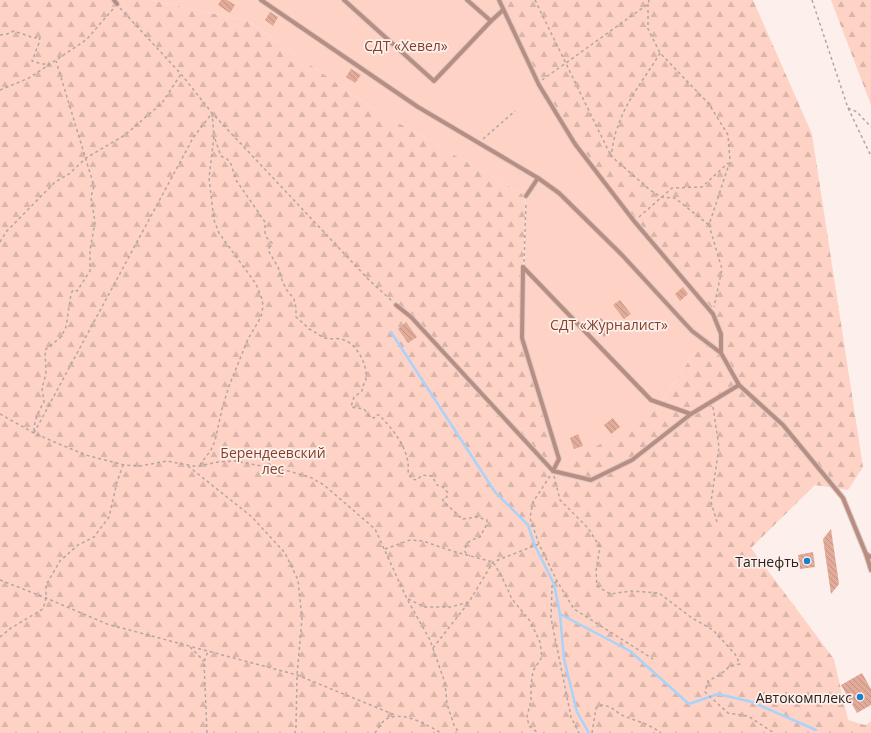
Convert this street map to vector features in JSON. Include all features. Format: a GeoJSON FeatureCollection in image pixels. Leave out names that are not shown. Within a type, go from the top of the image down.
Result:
{"type":"FeatureCollection","features":[{"type":"Feature","properties":{"kind":"lane"},"geometry":{"type":"LineString","coordinates":[[261,0],[418,107],[538,178],[558,193],[622,254],[692,332],[721,353],[739,385],[782,425],[843,498],[871,570]]}},
{"type":"Feature","properties":{"kind":"lane"},"geometry":{"type":"LineString","coordinates":[[344,0],[434,81],[503,10]]}},
{"type":"Feature","properties":{"kind":"lane"},"geometry":{"type":"LineString","coordinates":[[467,0],[491,22]]}},
{"type":"Feature","properties":{"kind":"lane"},"geometry":{"type":"LineString","coordinates":[[499,0],[538,85],[575,144],[634,221],[713,314],[722,334],[721,353]]}},
{"type":"Feature","properties":{"kind":"lane"},"geometry":{"type":"LineString","coordinates":[[526,196],[538,178]]}},
{"type":"Feature","properties":{"kind":"lane"},"geometry":{"type":"LineString","coordinates":[[523,267],[522,338],[559,459],[553,471]]}},
{"type":"Feature","properties":{"kind":"lane"},"geometry":{"type":"LineString","coordinates":[[523,267],[651,400],[691,414]]}},
{"type":"Feature","properties":{"kind":"lane"},"geometry":{"type":"LineString","coordinates":[[396,305],[411,317],[553,471],[591,480],[632,460],[691,414],[739,385]]}},
{"type":"Feature","properties":{"kind":"lane"},"geometry":{"type":"LineString","coordinates":[[866,554],[871,557]]}},
{"type":"Feature","properties":{"kind":"path"},"geometry":{"type":"LineString","coordinates":[[535,0],[611,156],[650,190],[661,197],[675,198],[709,225],[722,268],[713,314]]}},
{"type":"Feature","properties":{"kind":"path"},"geometry":{"type":"LineString","coordinates":[[650,0],[648,4],[648,29],[660,53],[709,104],[728,135],[730,161],[709,225]]}},
{"type":"Feature","properties":{"kind":"path"},"geometry":{"type":"LineString","coordinates":[[812,0],[848,108],[871,155]]}},
{"type":"Feature","properties":{"kind":"path"},"geometry":{"type":"LineString","coordinates":[[0,90],[29,78],[86,40],[116,2],[181,74],[212,113],[369,280],[396,305]]}},
{"type":"Feature","properties":{"kind":"path"},"geometry":{"type":"LineString","coordinates":[[538,85],[543,78],[648,4]]}},
{"type":"Feature","properties":{"kind":"path"},"geometry":{"type":"LineString","coordinates":[[0,35],[14,31],[34,38],[40,37],[32,61],[42,64],[50,64]]}},
{"type":"Feature","properties":{"kind":"path"},"geometry":{"type":"LineString","coordinates":[[611,156],[617,126],[630,99],[660,53]]}},
{"type":"Feature","properties":{"kind":"path"},"geometry":{"type":"LineString","coordinates":[[34,433],[34,426],[40,408],[44,402],[42,388],[46,374],[45,350],[61,337],[66,326],[71,294],[73,290],[77,291],[90,271],[90,250],[95,222],[91,197],[94,186],[56,61]]}},
{"type":"Feature","properties":{"kind":"path"},"geometry":{"type":"LineString","coordinates":[[0,242],[6,232],[55,182],[69,174],[86,158],[125,135],[162,103],[181,74]]}},
{"type":"Feature","properties":{"kind":"path"},"geometry":{"type":"LineString","coordinates":[[848,108],[857,112],[871,127]]}},
{"type":"Feature","properties":{"kind":"path"},"geometry":{"type":"LineString","coordinates":[[479,142],[515,111]]}},
{"type":"Feature","properties":{"kind":"path"},"geometry":{"type":"LineString","coordinates":[[212,113],[215,143],[218,146],[221,156],[227,159],[231,164],[236,180],[265,222],[265,233],[267,238],[272,243],[268,250],[278,267],[286,288],[294,299],[296,317],[308,329],[313,330],[325,338],[346,340],[354,347],[362,360],[365,368],[366,380],[362,385],[362,391],[354,396],[351,407],[364,409],[370,416],[374,418],[376,415],[379,415],[383,419],[398,438],[406,454],[409,467],[408,473],[412,479],[417,480],[422,475],[432,476],[437,485],[448,493],[447,497],[443,498],[444,501],[460,517],[463,519],[476,517],[487,520],[487,524],[480,537],[471,540],[466,545],[465,552],[470,556]]}},
{"type":"Feature","properties":{"kind":"path"},"geometry":{"type":"LineString","coordinates":[[34,433],[193,138],[212,113]]}},
{"type":"Feature","properties":{"kind":"path"},"geometry":{"type":"LineString","coordinates":[[199,466],[211,450],[215,441],[229,386],[248,339],[261,317],[263,306],[256,284],[219,233],[214,220],[209,178],[214,136]]}},
{"type":"Feature","properties":{"kind":"path"},"geometry":{"type":"LineString","coordinates":[[634,221],[672,188],[702,188],[730,161]]}},
{"type":"Feature","properties":{"kind":"path"},"geometry":{"type":"LineString","coordinates":[[523,267],[526,196]]}},
{"type":"Feature","properties":{"kind":"path"},"geometry":{"type":"LineString","coordinates":[[713,401],[718,447],[711,502],[717,522]]}},
{"type":"Feature","properties":{"kind":"path"},"geometry":{"type":"LineString","coordinates":[[0,414],[34,433],[86,455],[124,465],[140,466],[167,461],[199,466],[218,462],[235,461],[310,477],[324,485],[375,529],[407,599],[430,640],[445,683],[447,704],[454,725],[460,733]]}},
{"type":"Feature","properties":{"kind":"path"},"geometry":{"type":"LineString","coordinates":[[0,637],[11,628],[43,609],[46,598],[46,585],[60,561],[78,545],[94,537],[108,517],[117,482],[124,465]]}},
{"type":"Feature","properties":{"kind":"path"},"geometry":{"type":"LineString","coordinates":[[188,465],[252,517],[285,553],[298,580],[302,619],[297,675],[295,733]]}},
{"type":"Feature","properties":{"kind":"path"},"geometry":{"type":"LineString","coordinates":[[553,471],[533,502],[530,518],[540,544],[557,580],[574,609],[653,659]]}},
{"type":"Feature","properties":{"kind":"path"},"geometry":{"type":"LineString","coordinates":[[553,471],[560,500],[588,528],[600,548],[596,571],[597,586],[610,594],[631,590],[659,593],[692,618],[713,630],[735,654],[740,664],[730,666],[721,674],[708,681],[705,692],[728,714],[748,716],[774,733]]}},
{"type":"Feature","properties":{"kind":"path"},"geometry":{"type":"LineString","coordinates":[[384,549],[410,540],[423,541],[493,562],[540,544]]}},
{"type":"Feature","properties":{"kind":"path"},"geometry":{"type":"LineString","coordinates":[[433,649],[469,602],[493,562]]}},
{"type":"Feature","properties":{"kind":"path"},"geometry":{"type":"LineString","coordinates":[[493,562],[512,599],[530,621],[540,642],[542,657],[533,671],[531,700],[527,717],[529,726],[538,733]]}},
{"type":"Feature","properties":{"kind":"path"},"geometry":{"type":"LineString","coordinates":[[0,580],[107,624],[297,675],[395,716],[423,722],[441,733]]}},
{"type":"Feature","properties":{"kind":"path"},"geometry":{"type":"LineString","coordinates":[[557,580],[552,586],[551,618],[571,717],[579,733]]}},
{"type":"Feature","properties":{"kind":"path"},"geometry":{"type":"LineString","coordinates":[[407,599],[425,607],[450,607],[469,602]]}},
{"type":"Feature","properties":{"kind":"path"},"geometry":{"type":"LineString","coordinates":[[189,645],[204,662]]}},
{"type":"Feature","properties":{"kind":"path"},"geometry":{"type":"LineString","coordinates":[[207,733],[204,662],[208,651]]}},
{"type":"Feature","properties":{"kind":"path"},"geometry":{"type":"LineString","coordinates":[[592,733],[596,708],[602,705],[610,706],[623,715],[636,719],[661,733]]}},
{"type":"Feature","properties":{"kind":"path"},"geometry":{"type":"LineString","coordinates":[[375,733],[384,720],[395,716]]}},
{"type":"Feature","properties":{"kind":"green space","name":"Берендеевский лес"},"geometry":{"type":"Polygon","coordinates":[[[0,0],[150,0],[248,21],[371,107],[526,196],[523,267],[656,410],[692,356],[721,333],[575,144],[539,85],[499,0],[753,0],[812,134],[863,467],[848,490],[815,485],[751,548],[834,659],[848,720],[865,725],[871,722],[871,733],[0,733],[0,0]]]}},
{"type":"Feature","properties":{"kind":"green space","name":"СДТ «Журналист»"},"geometry":{"type":"Polygon","coordinates":[[[150,0],[499,0],[539,85],[575,144],[634,221],[713,314],[721,334],[692,356],[656,410],[569,463],[559,459],[522,338],[526,196],[371,107],[248,21],[150,0]]]}},
{"type":"Feature","properties":{"kind":"green space"},"geometry":{"type":"Polygon","coordinates":[[[831,0],[871,0],[871,105],[831,0]]]}},
{"type":"Feature","properties":{"kind":"building"},"geometry":{"type":"Polygon","coordinates":[[[221,0],[227,0],[235,5],[230,13],[218,5],[221,0]]]}},
{"type":"Feature","properties":{"kind":"building"},"geometry":{"type":"Polygon","coordinates":[[[270,12],[278,17],[273,26],[265,20],[270,12]]]}},
{"type":"Feature","properties":{"kind":"building"},"geometry":{"type":"Polygon","coordinates":[[[351,69],[361,75],[355,83],[346,77],[351,69]]]}},
{"type":"Feature","properties":{"kind":"building"},"geometry":{"type":"Polygon","coordinates":[[[683,287],[688,294],[680,301],[675,294],[683,287]]]}},
{"type":"Feature","properties":{"kind":"building"},"geometry":{"type":"Polygon","coordinates":[[[620,300],[631,314],[624,319],[613,305],[620,300]]]}},
{"type":"Feature","properties":{"kind":"building"},"geometry":{"type":"Polygon","coordinates":[[[601,318],[612,331],[604,337],[594,324],[601,318]]]}},
{"type":"Feature","properties":{"kind":"building"},"geometry":{"type":"Polygon","coordinates":[[[406,322],[417,337],[408,343],[398,329],[406,322]]]}},
{"type":"Feature","properties":{"kind":"building"},"geometry":{"type":"Polygon","coordinates":[[[613,418],[620,427],[611,434],[604,425],[613,418]]]}},
{"type":"Feature","properties":{"kind":"building"},"geometry":{"type":"Polygon","coordinates":[[[578,434],[583,446],[574,449],[570,438],[578,434]]]}},
{"type":"Feature","properties":{"kind":"building"},"geometry":{"type":"Polygon","coordinates":[[[831,529],[839,584],[831,594],[823,539],[831,529]]]}},
{"type":"Feature","properties":{"kind":"building"},"geometry":{"type":"Polygon","coordinates":[[[813,552],[815,567],[800,569],[798,555],[813,552]]]}},
{"type":"Feature","properties":{"kind":"building","name":"Автокомплекс"},"geometry":{"type":"Polygon","coordinates":[[[862,673],[871,689],[871,705],[857,713],[841,685],[862,673]]]}},
{"type":"Feature","properties":{"kind":"waterway"},"geometry":{"type":"LineString","coordinates":[[391,332],[495,492],[528,525],[535,546],[554,584],[560,614],[564,659],[577,712],[589,733]]}},
{"type":"Feature","properties":{"kind":"waterway"},"geometry":{"type":"LineString","coordinates":[[560,614],[630,651],[689,704],[718,694],[752,702],[816,730]]}},
{"type":"Feature","properties":{"kind":"place","name":"Татнефть"},"geometry":{"type":"Point","coordinates":[807,561]}},
{"type":"Feature","properties":{"kind":"place","name":"Автокомплекс"},"geometry":{"type":"Point","coordinates":[860,697]}},
{"type":"Feature","properties":{"kind":"park label","name":"СДТ «Хевел»"},"geometry":{"type":"Point","coordinates":[406,45]}}]}
